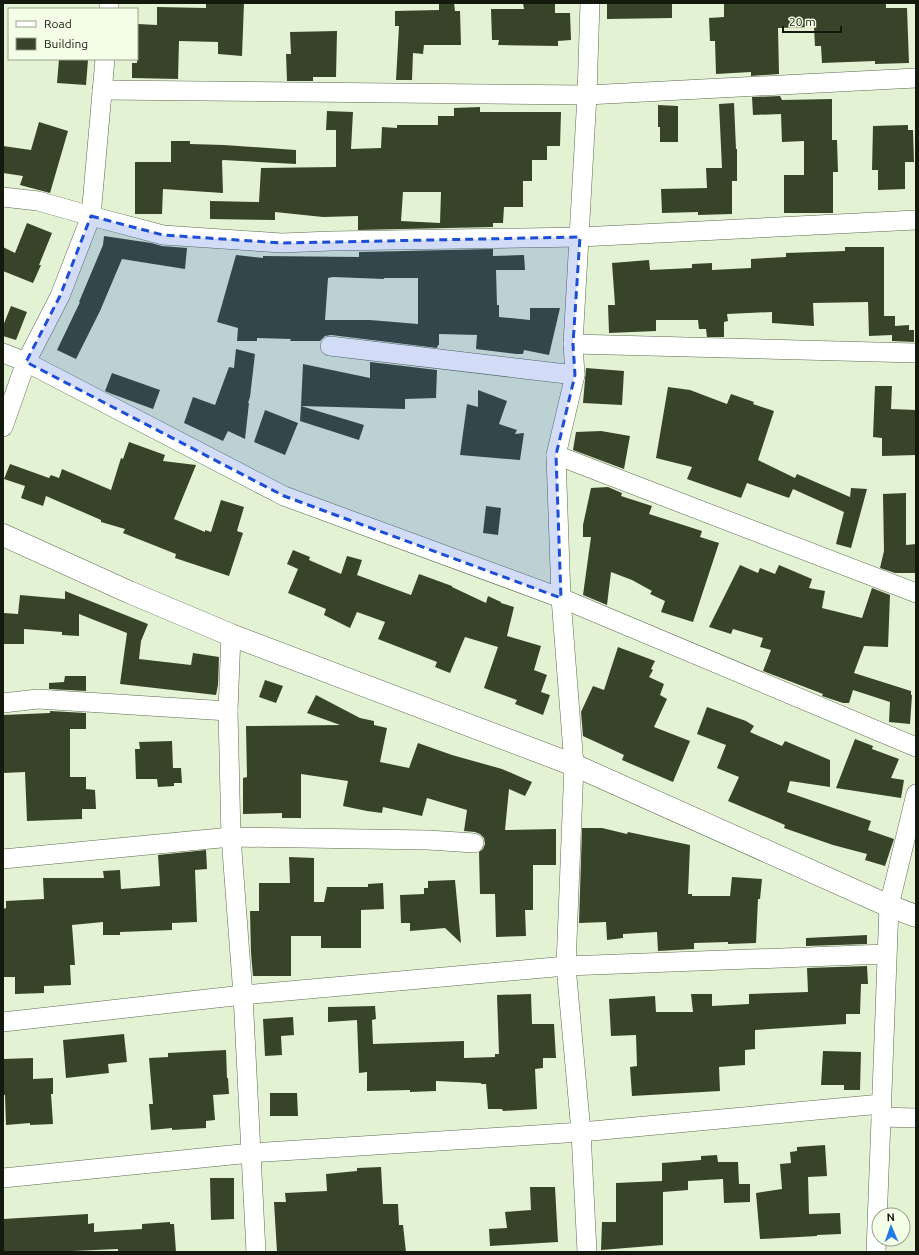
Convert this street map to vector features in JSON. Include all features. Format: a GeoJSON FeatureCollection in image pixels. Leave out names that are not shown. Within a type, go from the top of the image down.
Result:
{"type":"FeatureCollection","features":[{"type":"Feature","properties":{"kind":"main road"},"geometry":{"type":"LineString","coordinates":[[3,535],[129,592],[231,635],[574,765],[888,906],[916,916]]}},
{"type":"Feature","properties":{"kind":"street"},"geometry":{"type":"LineString","coordinates":[[587,1252],[581,1132],[566,966],[574,765],[561,598],[556,455],[575,375],[574,344],[587,95],[590,3]]}},
{"type":"Feature","properties":{"kind":"street"},"geometry":{"type":"LineString","coordinates":[[3,428],[26,362],[60,296],[91,216],[105,60]]}},
{"type":"Feature","properties":{"kind":"street"},"geometry":{"type":"LineString","coordinates":[[102,90],[587,95],[916,78]]}},
{"type":"Feature","properties":{"kind":"street"},"geometry":{"type":"LineString","coordinates":[[3,197],[38,201],[163,235],[282,243],[580,237],[916,220]]}},
{"type":"Feature","properties":{"kind":"street"},"geometry":{"type":"LineString","coordinates":[[574,344],[916,352]]}},
{"type":"Feature","properties":{"kind":"street"},"geometry":{"type":"LineString","coordinates":[[330,346],[575,375]]}},
{"type":"Feature","properties":{"kind":"street"},"geometry":{"type":"LineString","coordinates":[[3,353],[26,362],[284,496],[561,598],[916,747]]}},
{"type":"Feature","properties":{"kind":"street"},"geometry":{"type":"LineString","coordinates":[[556,455],[916,593]]}},
{"type":"Feature","properties":{"kind":"street"},"geometry":{"type":"LineString","coordinates":[[231,635],[228,711],[231,837],[243,995],[256,1252]]}},
{"type":"Feature","properties":{"kind":"street"},"geometry":{"type":"LineString","coordinates":[[3,703],[38,699],[228,711]]}},
{"type":"Feature","properties":{"kind":"street"},"geometry":{"type":"LineString","coordinates":[[876,1252],[888,906],[916,794]]}},
{"type":"Feature","properties":{"kind":"street"},"geometry":{"type":"LineString","coordinates":[[3,859],[231,837],[428,840],[474,843]]}},
{"type":"Feature","properties":{"kind":"street"},"geometry":{"type":"LineString","coordinates":[[3,1022],[243,995],[566,966],[886,954]]}},
{"type":"Feature","properties":{"kind":"street"},"geometry":{"type":"LineString","coordinates":[[3,1178],[252,1153],[581,1132],[881,1110],[916,1118]]}},
{"type":"Feature","properties":{"kind":"highlighted area"},"geometry":{"type":"Polygon","coordinates":[[[91,216],[163,235],[282,243],[580,237],[573,344],[575,375],[556,455],[561,598],[284,496],[26,362],[60,296],[91,216]]]}},
{"type":"Feature","properties":{"kind":"building"},"geometry":{"type":"Polygon","coordinates":[[[206,3],[244,3],[242,56],[218,54],[218,42],[179,41],[178,79],[132,78],[132,63],[137,63],[138,60],[138,24],[157,25],[157,7],[206,8],[206,3]]]}},
{"type":"Feature","properties":{"kind":"building"},"geometry":{"type":"Polygon","coordinates":[[[439,3],[454,3],[455,11],[460,11],[461,45],[424,45],[423,54],[413,53],[412,80],[396,80],[399,26],[395,26],[395,11],[439,10],[439,3]]]}},
{"type":"Feature","properties":{"kind":"building"},"geometry":{"type":"Polygon","coordinates":[[[523,3],[555,3],[555,13],[570,13],[571,40],[558,41],[558,46],[498,45],[499,40],[492,40],[491,9],[524,9],[523,3]]]}},
{"type":"Feature","properties":{"kind":"building"},"geometry":{"type":"Polygon","coordinates":[[[607,3],[672,3],[672,18],[607,19],[607,3]]]}},
{"type":"Feature","properties":{"kind":"building"},"geometry":{"type":"Polygon","coordinates":[[[724,3],[886,3],[886,8],[907,8],[909,63],[875,64],[875,61],[822,63],[821,46],[815,46],[814,27],[778,28],[779,74],[751,76],[751,72],[716,74],[715,41],[710,41],[709,18],[724,17],[724,3]]]}},
{"type":"Feature","properties":{"kind":"building"},"geometry":{"type":"Polygon","coordinates":[[[337,31],[336,77],[313,77],[313,81],[287,81],[286,54],[291,54],[290,32],[337,31]]]}},
{"type":"Feature","properties":{"kind":"building"},"geometry":{"type":"Polygon","coordinates":[[[59,60],[88,60],[86,85],[57,83],[59,60]]]}},
{"type":"Feature","properties":{"kind":"building"},"geometry":{"type":"Polygon","coordinates":[[[780,96],[782,100],[832,99],[832,140],[837,140],[838,172],[833,172],[833,213],[784,213],[784,175],[804,175],[804,141],[782,142],[781,114],[753,115],[752,97],[780,96]]]}},
{"type":"Feature","properties":{"kind":"building"},"geometry":{"type":"Polygon","coordinates":[[[734,103],[737,149],[737,181],[732,181],[732,214],[698,215],[698,212],[662,213],[661,189],[707,188],[706,168],[722,168],[719,104],[734,103]]]}},
{"type":"Feature","properties":{"kind":"building"},"geometry":{"type":"Polygon","coordinates":[[[658,105],[678,106],[678,142],[660,142],[658,105]]]}},
{"type":"Feature","properties":{"kind":"building"},"geometry":{"type":"Polygon","coordinates":[[[480,107],[480,112],[561,112],[560,146],[547,146],[547,160],[532,160],[532,181],[523,181],[523,207],[504,207],[503,223],[493,223],[493,227],[358,230],[358,216],[323,217],[275,212],[275,220],[210,219],[210,201],[259,202],[261,168],[336,167],[336,130],[326,130],[327,111],[353,112],[351,149],[381,148],[382,127],[397,128],[397,125],[438,125],[438,116],[454,116],[454,108],[480,107]],[[403,192],[401,221],[440,223],[441,192],[403,192]]]}},
{"type":"Feature","properties":{"kind":"building"},"geometry":{"type":"Polygon","coordinates":[[[39,122],[68,131],[50,193],[20,185],[23,176],[3,173],[3,146],[31,150],[39,122]]]}},
{"type":"Feature","properties":{"kind":"building"},"geometry":{"type":"Polygon","coordinates":[[[908,125],[908,130],[913,130],[914,162],[905,162],[905,189],[878,190],[878,170],[872,170],[873,126],[908,125]]]}},
{"type":"Feature","properties":{"kind":"building"},"geometry":{"type":"Polygon","coordinates":[[[171,141],[190,141],[190,144],[296,150],[296,164],[223,160],[223,193],[163,189],[162,214],[135,214],[135,162],[171,162],[171,141]]]}},
{"type":"Feature","properties":{"kind":"building"},"geometry":{"type":"Polygon","coordinates":[[[27,223],[52,233],[33,283],[3,271],[3,247],[15,253],[27,223]]]}},
{"type":"Feature","properties":{"kind":"building"},"geometry":{"type":"Polygon","coordinates":[[[104,236],[162,246],[187,248],[185,269],[122,259],[100,311],[76,359],[57,350],[80,302],[103,245],[104,236]]]}},
{"type":"Feature","properties":{"kind":"building"},"geometry":{"type":"Polygon","coordinates":[[[845,247],[884,247],[884,316],[895,316],[895,326],[909,325],[909,330],[914,330],[914,342],[892,341],[892,335],[869,336],[868,302],[813,303],[814,326],[772,323],[772,312],[727,314],[728,321],[724,322],[724,337],[707,337],[706,329],[699,329],[698,320],[656,320],[656,331],[609,333],[608,305],[615,305],[612,263],[649,260],[650,270],[692,268],[692,264],[712,263],[712,270],[751,268],[751,259],[786,257],[786,253],[845,251],[845,247]]]}},
{"type":"Feature","properties":{"kind":"building"},"geometry":{"type":"Polygon","coordinates":[[[493,249],[493,256],[524,255],[525,270],[496,270],[497,305],[499,305],[499,317],[530,320],[530,308],[560,308],[549,355],[524,350],[523,354],[517,354],[476,349],[477,335],[439,334],[439,345],[437,348],[331,335],[325,336],[320,341],[290,341],[291,339],[257,338],[257,341],[237,341],[238,328],[217,322],[236,255],[263,258],[263,256],[359,257],[359,252],[493,249]],[[328,278],[325,320],[370,320],[418,324],[418,278],[328,278]]]}},
{"type":"Feature","properties":{"kind":"building"},"geometry":{"type":"Polygon","coordinates":[[[11,306],[27,312],[16,340],[3,336],[3,326],[11,306]]]}},
{"type":"Feature","properties":{"kind":"building"},"geometry":{"type":"Polygon","coordinates":[[[236,349],[255,354],[248,403],[245,439],[228,431],[223,441],[184,423],[193,397],[215,405],[229,367],[234,368],[236,349]]]}},
{"type":"Feature","properties":{"kind":"building"},"geometry":{"type":"Polygon","coordinates":[[[370,362],[437,370],[436,398],[405,399],[405,409],[301,406],[303,364],[370,378],[370,362]]]}},
{"type":"Feature","properties":{"kind":"building"},"geometry":{"type":"Polygon","coordinates":[[[586,368],[624,371],[622,405],[583,403],[586,368]]]}},
{"type":"Feature","properties":{"kind":"building"},"geometry":{"type":"Polygon","coordinates":[[[112,373],[160,390],[153,409],[105,391],[112,373]]]}},
{"type":"Feature","properties":{"kind":"building"},"geometry":{"type":"Polygon","coordinates":[[[875,386],[892,386],[891,409],[916,410],[916,455],[882,456],[882,438],[873,437],[875,386]]]}},
{"type":"Feature","properties":{"kind":"building"},"geometry":{"type":"Polygon","coordinates":[[[668,387],[690,390],[727,404],[731,394],[754,402],[753,404],[774,411],[758,460],[795,478],[797,474],[850,497],[851,488],[867,489],[851,548],[836,544],[844,512],[793,489],[789,498],[747,483],[741,498],[687,479],[692,467],[656,458],[668,387]]]}},
{"type":"Feature","properties":{"kind":"building"},"geometry":{"type":"Polygon","coordinates":[[[478,390],[507,401],[499,424],[517,430],[515,434],[524,433],[520,460],[460,455],[467,404],[478,407],[478,390]]]}},
{"type":"Feature","properties":{"kind":"building"},"geometry":{"type":"Polygon","coordinates":[[[301,406],[364,425],[359,440],[300,421],[301,406]]]}},
{"type":"Feature","properties":{"kind":"building"},"geometry":{"type":"Polygon","coordinates":[[[265,410],[298,423],[285,455],[254,442],[265,410]]]}},
{"type":"Feature","properties":{"kind":"building"},"geometry":{"type":"Polygon","coordinates":[[[601,431],[630,436],[624,469],[573,450],[576,432],[601,431]]]}},
{"type":"Feature","properties":{"kind":"building"},"geometry":{"type":"Polygon","coordinates":[[[129,442],[165,455],[163,461],[196,465],[174,519],[205,532],[205,530],[211,532],[221,500],[244,507],[237,531],[243,533],[229,576],[175,558],[176,554],[123,533],[125,529],[101,522],[101,520],[46,496],[43,506],[21,498],[25,486],[4,479],[10,464],[49,478],[51,475],[59,478],[62,469],[111,490],[121,458],[123,459],[129,442]]]}},
{"type":"Feature","properties":{"kind":"building"},"geometry":{"type":"Polygon","coordinates":[[[608,487],[622,493],[621,496],[652,506],[649,514],[702,531],[700,537],[719,543],[693,622],[661,612],[665,601],[650,594],[652,591],[632,580],[611,572],[607,605],[583,595],[591,537],[583,537],[583,525],[591,488],[608,487]]]}},
{"type":"Feature","properties":{"kind":"building"},"geometry":{"type":"Polygon","coordinates":[[[906,493],[906,545],[916,544],[916,573],[895,573],[880,568],[884,551],[883,494],[906,493]]]}},
{"type":"Feature","properties":{"kind":"building"},"geometry":{"type":"Polygon","coordinates":[[[486,506],[501,508],[498,535],[483,533],[486,506]]]}},
{"type":"Feature","properties":{"kind":"building"},"geometry":{"type":"Polygon","coordinates":[[[293,550],[310,557],[309,560],[341,574],[347,556],[362,560],[357,575],[411,595],[419,574],[452,586],[486,603],[488,596],[501,603],[514,607],[507,636],[541,646],[534,670],[547,675],[541,692],[550,695],[543,715],[515,704],[517,700],[484,688],[498,647],[465,637],[450,673],[435,667],[437,662],[378,639],[385,622],[357,612],[350,628],[324,615],[326,609],[288,593],[298,569],[287,564],[293,550]]]}},
{"type":"Feature","properties":{"kind":"building"},"geometry":{"type":"Polygon","coordinates":[[[740,565],[758,573],[760,568],[775,574],[779,565],[812,579],[809,588],[825,591],[822,608],[862,618],[872,588],[890,595],[888,647],[864,646],[854,673],[911,691],[910,724],[889,722],[890,702],[853,690],[849,703],[843,703],[822,696],[823,694],[763,671],[771,650],[760,647],[763,638],[733,629],[731,634],[709,627],[740,565]]]}},
{"type":"Feature","properties":{"kind":"building"},"geometry":{"type":"Polygon","coordinates":[[[65,591],[148,624],[141,641],[139,659],[191,665],[193,653],[219,657],[218,685],[216,695],[120,684],[127,633],[79,614],[79,636],[62,635],[62,632],[24,629],[24,644],[4,644],[3,613],[18,614],[20,595],[65,599],[65,591]]]}},
{"type":"Feature","properties":{"kind":"building"},"geometry":{"type":"Polygon","coordinates":[[[618,647],[655,661],[651,669],[653,670],[649,677],[664,684],[660,695],[667,699],[654,727],[690,741],[673,782],[622,760],[624,755],[583,736],[581,712],[593,686],[604,690],[618,647]]]}},
{"type":"Feature","properties":{"kind":"building"},"geometry":{"type":"Polygon","coordinates":[[[65,676],[86,676],[86,691],[49,689],[49,683],[64,682],[65,676]]]}},
{"type":"Feature","properties":{"kind":"building"},"geometry":{"type":"Polygon","coordinates":[[[265,680],[283,686],[276,703],[259,697],[265,680]]]}},
{"type":"Feature","properties":{"kind":"building"},"geometry":{"type":"Polygon","coordinates":[[[316,695],[360,718],[374,721],[374,725],[387,728],[380,762],[409,768],[418,743],[452,755],[502,769],[532,782],[525,796],[509,789],[505,830],[556,829],[556,865],[533,865],[533,910],[525,910],[526,936],[496,937],[495,894],[480,894],[479,852],[483,849],[485,844],[484,838],[475,832],[464,831],[467,810],[427,798],[422,816],[383,807],[382,813],[343,806],[348,781],[301,774],[301,818],[282,818],[282,813],[243,814],[243,778],[247,777],[246,726],[340,725],[307,713],[316,695]]]}},
{"type":"Feature","properties":{"kind":"building"},"geometry":{"type":"Polygon","coordinates":[[[707,707],[746,721],[754,726],[750,732],[782,746],[785,741],[830,760],[830,787],[790,781],[787,792],[871,821],[868,830],[894,839],[885,866],[865,860],[867,854],[833,845],[784,828],[785,825],[728,801],[739,777],[717,768],[726,745],[697,734],[707,707]]]}},
{"type":"Feature","properties":{"kind":"building"},"geometry":{"type":"Polygon","coordinates":[[[50,711],[86,713],[86,729],[70,729],[70,777],[86,777],[86,789],[95,790],[96,809],[82,809],[82,819],[27,821],[25,772],[3,773],[3,715],[50,713],[50,711]]]}},
{"type":"Feature","properties":{"kind":"building"},"geometry":{"type":"Polygon","coordinates":[[[855,739],[873,746],[872,749],[899,759],[891,778],[904,780],[901,798],[836,788],[855,739]]]}},
{"type":"Feature","properties":{"kind":"building"},"geometry":{"type":"Polygon","coordinates":[[[172,741],[173,768],[181,768],[182,783],[174,783],[174,786],[158,787],[157,779],[136,779],[135,749],[140,749],[139,742],[172,741]]]}},
{"type":"Feature","properties":{"kind":"building"},"geometry":{"type":"Polygon","coordinates":[[[582,828],[602,828],[627,834],[628,832],[690,845],[688,894],[692,894],[692,896],[730,896],[732,877],[762,879],[760,899],[758,899],[756,943],[694,943],[694,949],[658,951],[657,932],[623,934],[623,938],[607,940],[606,922],[579,923],[582,828]]]}},
{"type":"Feature","properties":{"kind":"building"},"geometry":{"type":"Polygon","coordinates":[[[206,850],[207,869],[195,870],[197,922],[172,923],[172,930],[120,932],[120,935],[103,935],[103,922],[72,925],[75,965],[70,965],[71,985],[44,986],[44,993],[15,994],[15,977],[3,977],[3,909],[6,908],[6,901],[44,899],[43,878],[104,878],[103,871],[120,870],[121,889],[160,886],[158,855],[206,850]]]}},
{"type":"Feature","properties":{"kind":"building"},"geometry":{"type":"Polygon","coordinates":[[[289,857],[314,858],[314,902],[324,902],[327,887],[368,887],[368,884],[383,883],[384,909],[361,910],[361,948],[321,948],[321,936],[291,936],[291,976],[253,976],[250,911],[259,911],[259,883],[290,883],[289,857]]]}},
{"type":"Feature","properties":{"kind":"building"},"geometry":{"type":"Polygon","coordinates":[[[455,880],[461,943],[445,928],[410,931],[410,923],[401,923],[400,895],[424,894],[424,888],[428,888],[428,881],[455,880]]]}},
{"type":"Feature","properties":{"kind":"building"},"geometry":{"type":"Polygon","coordinates":[[[867,935],[867,944],[806,946],[806,938],[867,935]]]}},
{"type":"Feature","properties":{"kind":"building"},"geometry":{"type":"Polygon","coordinates":[[[867,966],[868,984],[861,984],[860,1014],[846,1014],[846,1024],[755,1030],[755,1049],[745,1050],[745,1065],[719,1067],[720,1091],[632,1096],[630,1067],[637,1066],[636,1035],[611,1036],[609,999],[655,996],[656,1012],[693,1012],[691,994],[712,994],[712,1006],[749,1004],[749,994],[808,992],[807,968],[867,966]]]}},
{"type":"Feature","properties":{"kind":"building"},"geometry":{"type":"Polygon","coordinates":[[[531,994],[532,1024],[554,1024],[556,1058],[543,1058],[543,1068],[535,1069],[537,1109],[503,1111],[502,1109],[488,1109],[486,1084],[481,1083],[436,1081],[436,1091],[367,1091],[367,1072],[359,1073],[357,1020],[328,1022],[328,1007],[375,1006],[376,1019],[372,1020],[373,1044],[464,1041],[464,1058],[495,1057],[495,1054],[499,1054],[497,995],[531,994]]]}},
{"type":"Feature","properties":{"kind":"building"},"geometry":{"type":"Polygon","coordinates":[[[293,1017],[294,1035],[281,1036],[282,1055],[265,1056],[263,1019],[293,1017]]]}},
{"type":"Feature","properties":{"kind":"building"},"geometry":{"type":"Polygon","coordinates":[[[124,1034],[127,1062],[108,1064],[109,1073],[66,1078],[63,1040],[124,1034]]]}},
{"type":"Feature","properties":{"kind":"building"},"geometry":{"type":"Polygon","coordinates":[[[226,1050],[229,1094],[213,1095],[215,1120],[206,1121],[206,1128],[172,1130],[172,1128],[151,1130],[149,1104],[153,1104],[149,1058],[168,1057],[168,1053],[226,1050]]]}},
{"type":"Feature","properties":{"kind":"building"},"geometry":{"type":"Polygon","coordinates":[[[823,1051],[861,1052],[860,1090],[844,1090],[844,1085],[821,1085],[823,1051]]]}},
{"type":"Feature","properties":{"kind":"building"},"geometry":{"type":"Polygon","coordinates":[[[33,1058],[33,1079],[53,1078],[53,1094],[51,1094],[53,1124],[30,1125],[30,1123],[6,1125],[5,1095],[3,1095],[3,1059],[33,1058]]]}},
{"type":"Feature","properties":{"kind":"building"},"geometry":{"type":"Polygon","coordinates":[[[270,1093],[297,1093],[298,1116],[270,1116],[270,1093]]]}},
{"type":"Feature","properties":{"kind":"building"},"geometry":{"type":"Polygon","coordinates":[[[825,1145],[827,1176],[808,1177],[809,1214],[840,1213],[841,1234],[760,1239],[756,1193],[782,1189],[780,1164],[791,1163],[790,1152],[797,1151],[797,1147],[825,1145]]]}},
{"type":"Feature","properties":{"kind":"building"},"geometry":{"type":"Polygon","coordinates":[[[717,1155],[718,1162],[738,1162],[739,1184],[750,1184],[750,1202],[724,1203],[723,1179],[688,1181],[688,1190],[663,1192],[663,1245],[601,1250],[602,1222],[616,1222],[616,1183],[662,1181],[662,1163],[701,1160],[701,1156],[717,1155]]]}},
{"type":"Feature","properties":{"kind":"building"},"geometry":{"type":"Polygon","coordinates":[[[381,1167],[383,1204],[398,1204],[399,1225],[403,1225],[406,1252],[277,1252],[274,1202],[286,1202],[285,1193],[327,1191],[326,1174],[357,1171],[357,1168],[381,1167]]]}},
{"type":"Feature","properties":{"kind":"building"},"geometry":{"type":"Polygon","coordinates":[[[210,1178],[234,1178],[234,1219],[211,1220],[210,1178]]]}},
{"type":"Feature","properties":{"kind":"building"},"geometry":{"type":"Polygon","coordinates":[[[530,1187],[555,1187],[558,1242],[490,1246],[489,1229],[507,1228],[505,1212],[531,1210],[530,1187]]]}},
{"type":"Feature","properties":{"kind":"building"},"geometry":{"type":"Polygon","coordinates":[[[88,1214],[88,1224],[94,1223],[94,1232],[142,1229],[142,1224],[170,1222],[170,1224],[174,1224],[176,1252],[118,1252],[118,1249],[73,1252],[3,1252],[3,1219],[88,1214]]]}}]}
